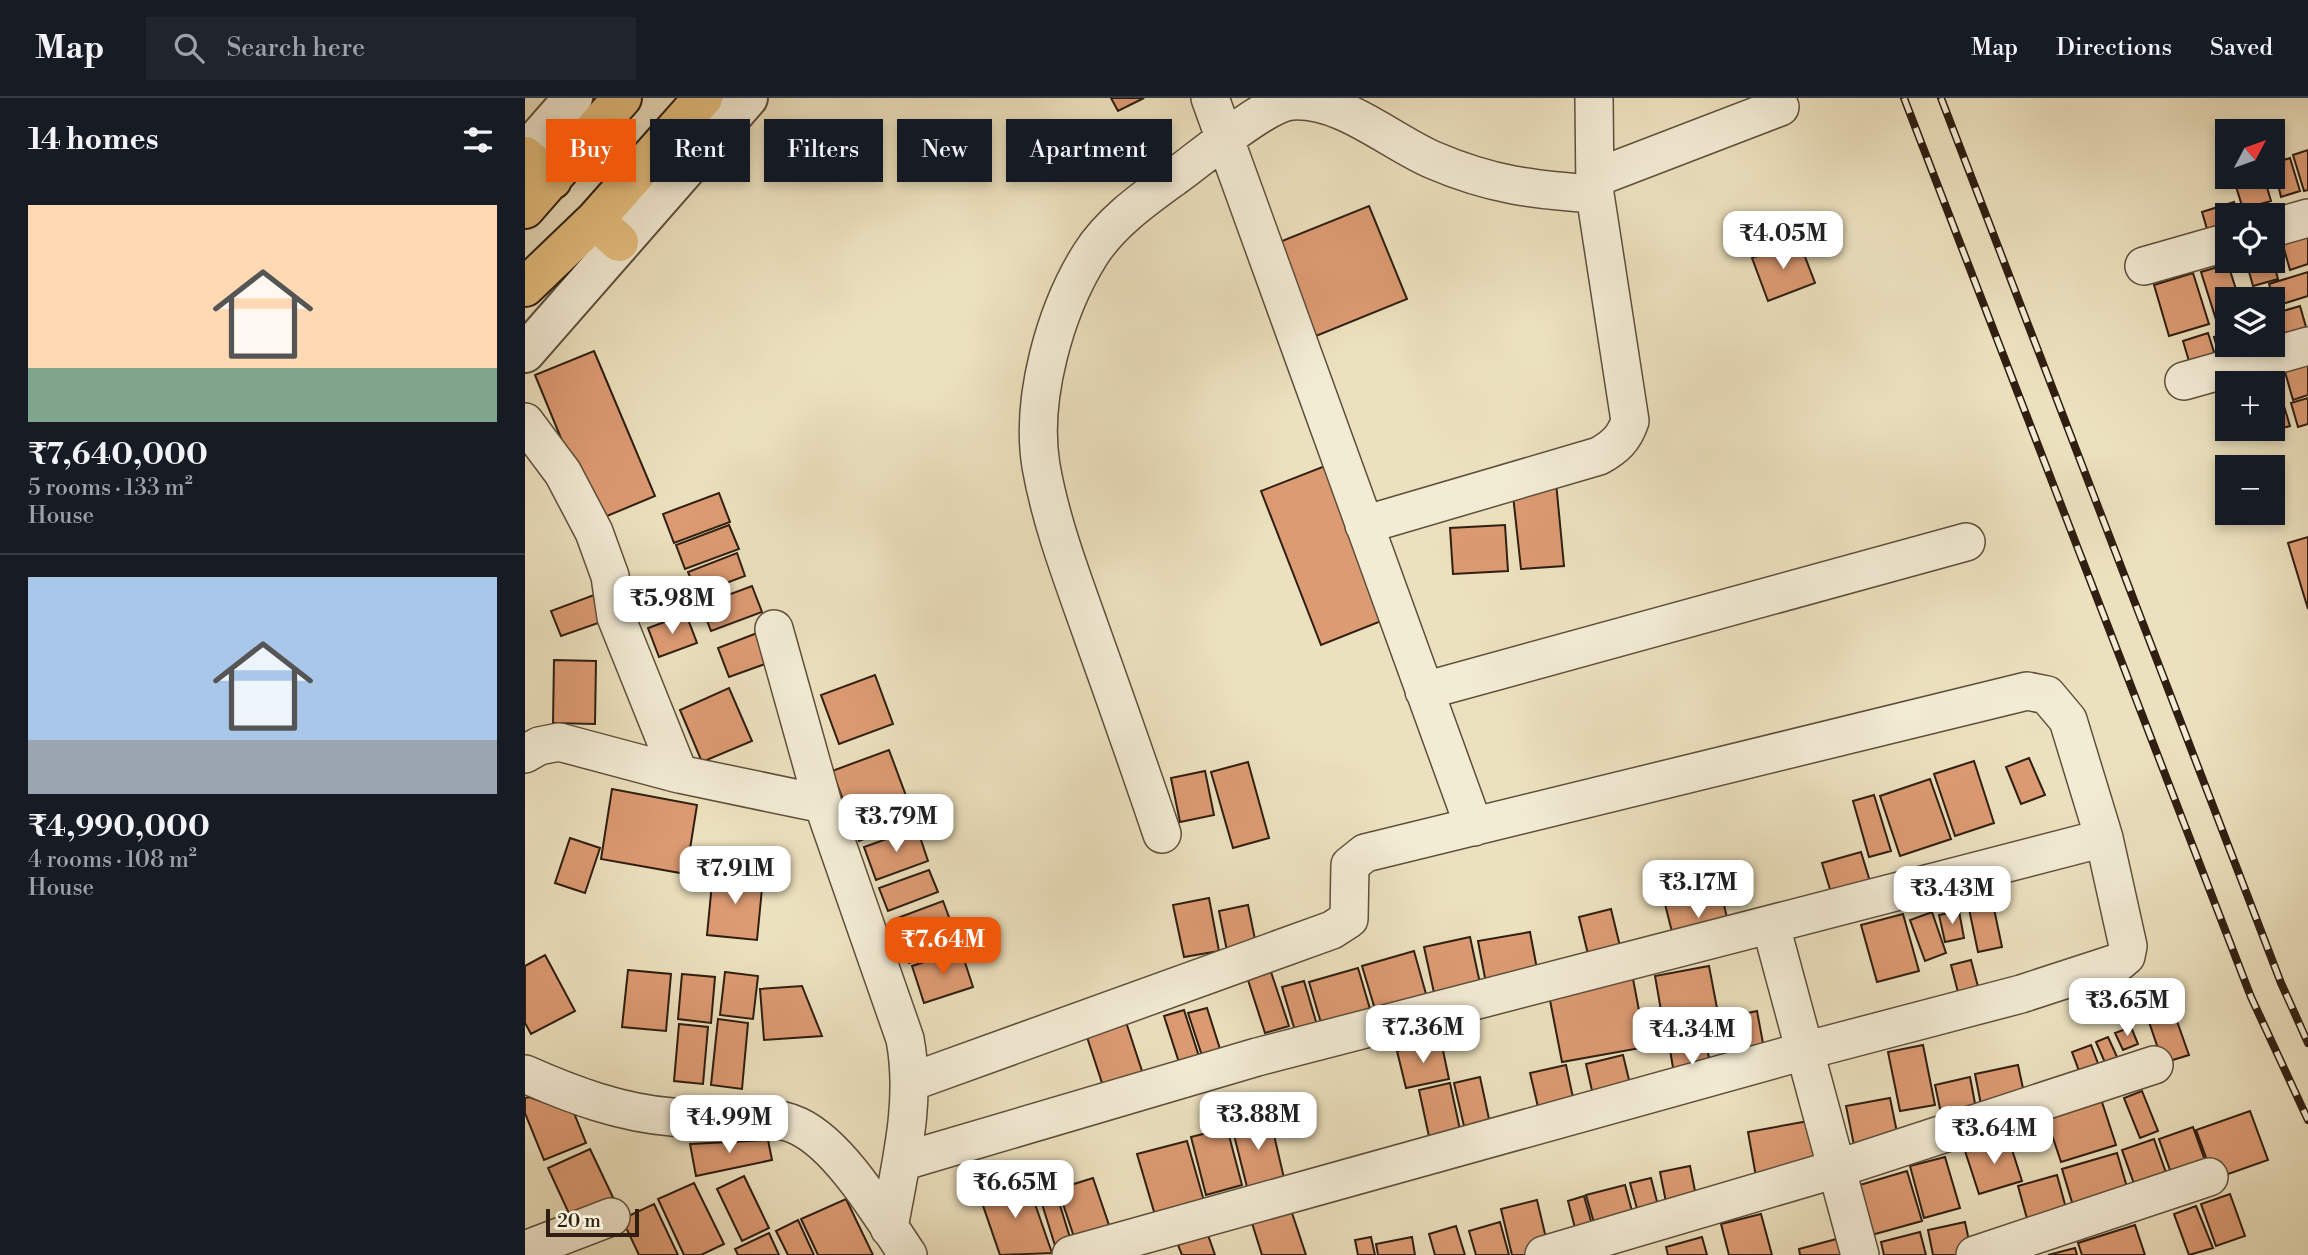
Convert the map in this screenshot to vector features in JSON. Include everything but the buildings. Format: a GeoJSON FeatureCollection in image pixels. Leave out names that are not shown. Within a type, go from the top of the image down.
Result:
{"type":"FeatureCollection","features":[{"type":"Feature","properties":{"kind":"highway"},"geometry":{"type":"LineString","coordinates":[[525,209],[534,163],[622,98]]}},
{"type":"Feature","properties":{"kind":"highway"},"geometry":{"type":"LineString","coordinates":[[525,287],[607,231],[703,98]]}},
{"type":"Feature","properties":{"kind":"street"},"geometry":{"type":"LineString","coordinates":[[534,163],[573,98]]}},
{"type":"Feature","properties":{"kind":"street"},"geometry":{"type":"LineString","coordinates":[[525,353],[607,231],[748,98]]}},
{"type":"Feature","properties":{"kind":"street"},"geometry":{"type":"LineString","coordinates":[[1210,98],[1474,827]]}},
{"type":"Feature","properties":{"kind":"street"},"geometry":{"type":"LineString","coordinates":[[1364,525],[1598,456],[1615,446],[1625,434],[1630,421],[1595,186],[1594,98]]}},
{"type":"Feature","properties":{"kind":"street"},"geometry":{"type":"LineString","coordinates":[[1162,834],[1057,533],[1041,463],[1040,387],[1061,319],[1091,253],[1134,207],[1264,111],[1289,101],[1311,101],[1340,110],[1431,160],[1525,190],[1595,186],[1780,107]]}},
{"type":"Feature","properties":{"kind":"street"},"geometry":{"type":"LineString","coordinates":[[2285,225],[2308,218]]}},
{"type":"Feature","properties":{"kind":"street"},"geometry":{"type":"LineString","coordinates":[[2144,266],[2215,246]]}},
{"type":"Feature","properties":{"kind":"street"},"geometry":{"type":"LineString","coordinates":[[2184,381],[2308,346]]}},
{"type":"Feature","properties":{"kind":"street"},"geometry":{"type":"LineString","coordinates":[[525,422],[563,473],[594,532],[610,576],[616,617],[679,774]]}},
{"type":"Feature","properties":{"kind":"street"},"geometry":{"type":"LineString","coordinates":[[1424,691],[1966,542]]}},
{"type":"Feature","properties":{"kind":"street"},"geometry":{"type":"LineString","coordinates":[[774,629],[823,804],[905,1039],[911,1102],[901,1162],[899,1241]]}},
{"type":"Feature","properties":{"kind":"street"},"geometry":{"type":"LineString","coordinates":[[911,1082],[1332,930],[1349,919],[1349,874],[1356,858],[1365,853],[2027,691],[2047,695],[2068,720],[2104,838],[2128,946],[2126,956],[2119,962],[2021,994],[1804,1051],[1071,1255]]}},
{"type":"Feature","properties":{"kind":"street"},"geometry":{"type":"LineString","coordinates":[[525,754],[539,746],[559,742],[679,774],[823,804]]}},
{"type":"Feature","properties":{"kind":"street"},"geometry":{"type":"LineString","coordinates":[[901,1162],[1257,1057],[2104,838]]}},
{"type":"Feature","properties":{"kind":"street"},"geometry":{"type":"LineString","coordinates":[[1771,926],[1860,1255]]}},
{"type":"Feature","properties":{"kind":"street"},"geometry":{"type":"LineString","coordinates":[[1544,1255],[1836,1169],[2154,1065]]}},
{"type":"Feature","properties":{"kind":"street"},"geometry":{"type":"LineString","coordinates":[[525,1074],[623,1110],[673,1117],[765,1119],[799,1126],[832,1153],[869,1196],[899,1241]]}},
{"type":"Feature","properties":{"kind":"street"},"geometry":{"type":"LineString","coordinates":[[1975,1255],[2209,1177]]}},
{"type":"Feature","properties":{"kind":"street"},"geometry":{"type":"LineString","coordinates":[[525,1250],[611,1217]]}},
{"type":"Feature","properties":{"kind":"railway"},"geometry":{"type":"LineString","coordinates":[[1904,98],[2251,997],[2308,1120]]}},
{"type":"Feature","properties":{"kind":"railway"},"geometry":{"type":"LineString","coordinates":[[1941,98],[2281,983],[2308,1043]]}}]}
